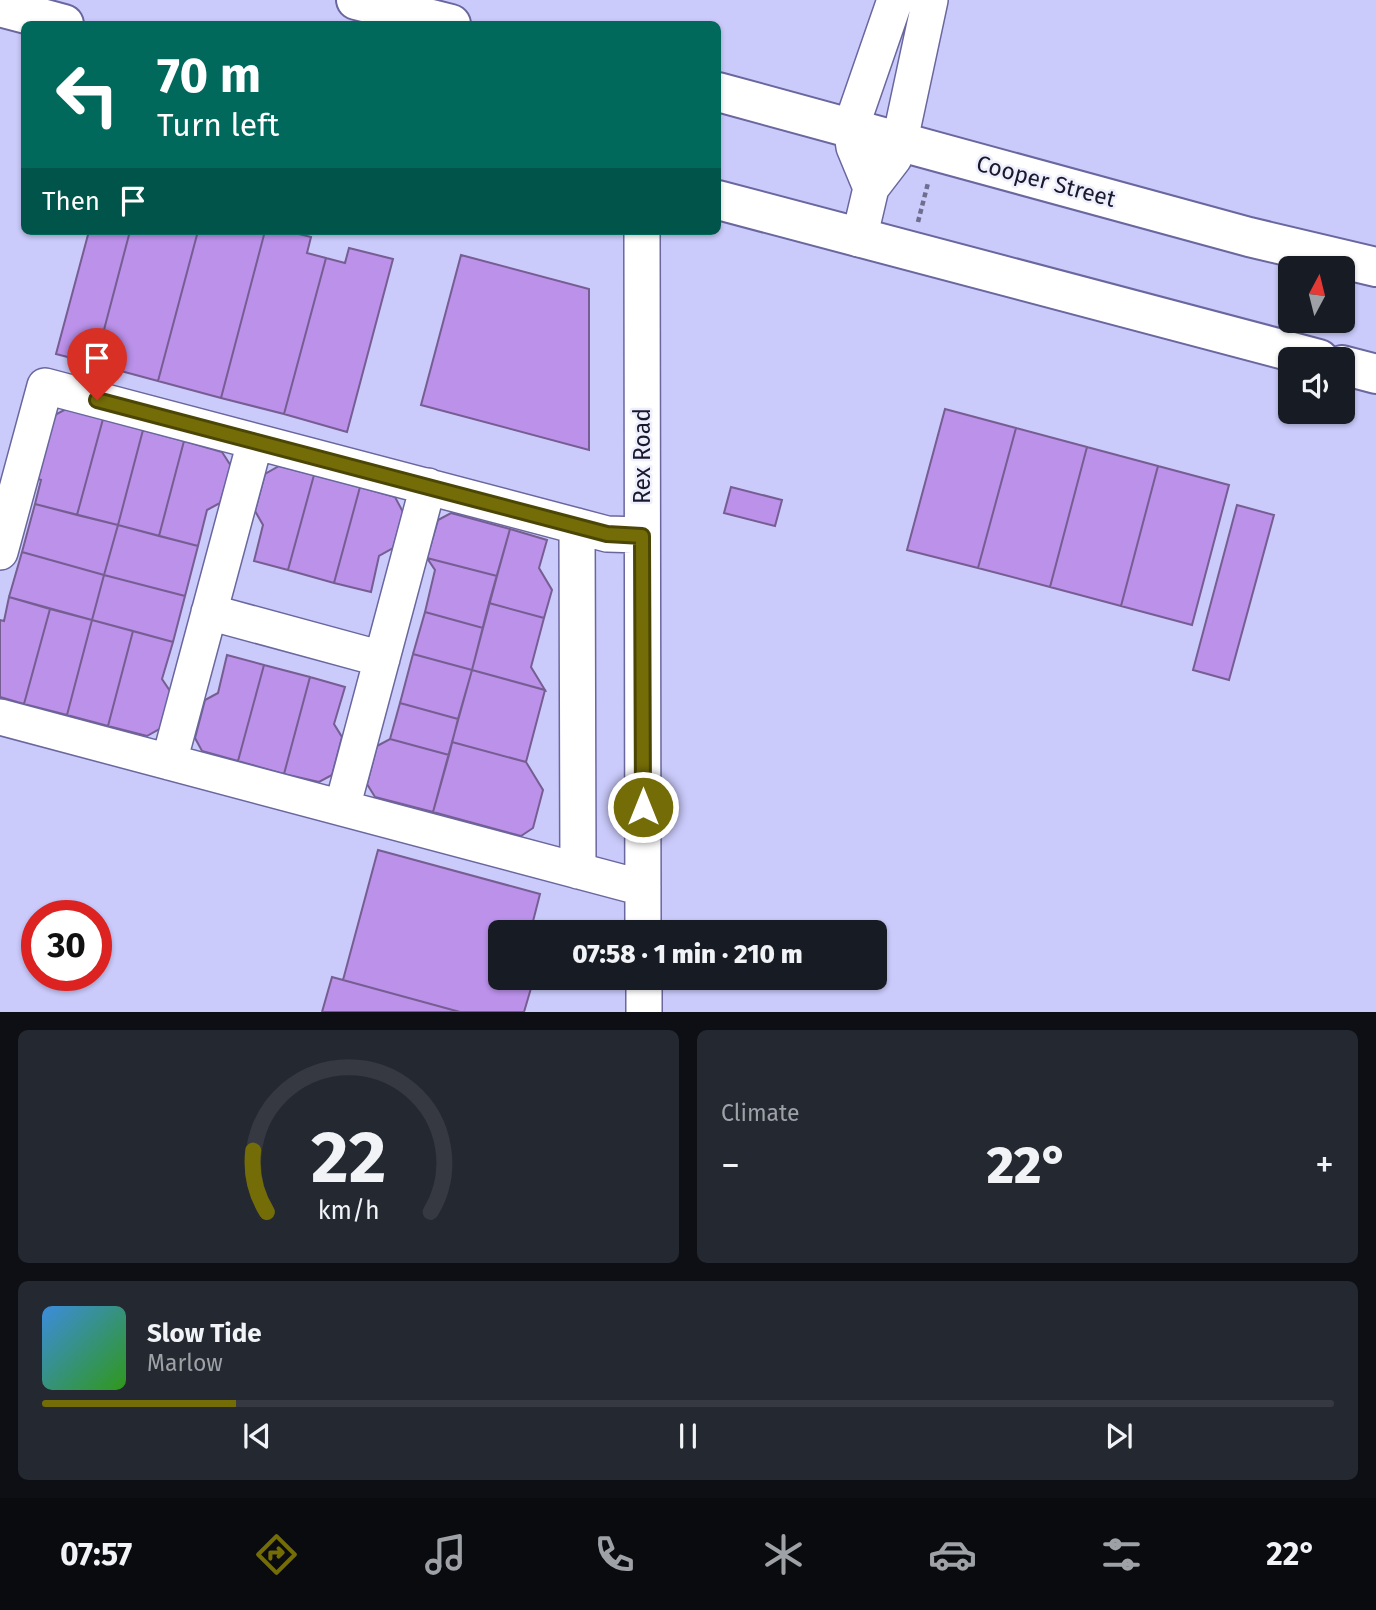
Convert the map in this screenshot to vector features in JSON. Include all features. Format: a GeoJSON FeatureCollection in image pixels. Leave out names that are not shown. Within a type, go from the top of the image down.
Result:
{"type":"FeatureCollection","features":[{"type":"Feature","properties":{"kind":"main road"},"geometry":{"type":"LineString","coordinates":[[356,0],[405,7],[443,21]]}},
{"type":"Feature","properties":{"kind":"main road"},"geometry":{"type":"LineString","coordinates":[[0,8],[52,21]]}},
{"type":"Feature","properties":{"kind":"main road","name":"Cooper Street"},"geometry":{"type":"LineString","coordinates":[[721,93],[1249,237],[1376,267]]}},
{"type":"Feature","properties":{"kind":"main road"},"geometry":{"type":"LineString","coordinates":[[721,201],[1278,348]]}},
{"type":"Feature","properties":{"kind":"main road"},"geometry":{"type":"LineString","coordinates":[[1355,368],[1376,374]]}},
{"type":"Feature","properties":{"kind":"street"},"geometry":{"type":"LineString","coordinates":[[871,188],[854,147],[851,127],[895,0]]}},
{"type":"Feature","properties":{"kind":"street"},"geometry":{"type":"LineString","coordinates":[[859,239],[871,188],[894,158],[900,140],[930,0]]}},
{"type":"Feature","properties":{"kind":"street","name":"Rex Road"},"geometry":{"type":"LineString","coordinates":[[642,235],[643,920]]}},
{"type":"Feature","properties":{"kind":"street"},"geometry":{"type":"LineString","coordinates":[[0,552],[45,386],[607,534],[642,536]]}},
{"type":"Feature","properties":{"kind":"street"},"geometry":{"type":"LineString","coordinates":[[169,762],[255,442]]}},
{"type":"Feature","properties":{"kind":"street"},"geometry":{"type":"LineString","coordinates":[[342,808],[428,486]]}},
{"type":"Feature","properties":{"kind":"street"},"geometry":{"type":"LineString","coordinates":[[577,526],[578,871]]}},
{"type":"Feature","properties":{"kind":"street"},"geometry":{"type":"LineString","coordinates":[[209,612],[382,659]]}},
{"type":"Feature","properties":{"kind":"street"},"geometry":{"type":"LineString","coordinates":[[0,717],[643,888]]}},
{"type":"Feature","properties":{"kind":"street"},"geometry":{"type":"LineString","coordinates":[[644,990],[644,1012]]}},
{"type":"Feature","properties":{"kind":"path"},"geometry":{"type":"LineString","coordinates":[[918,222],[929,179]]}},
{"type":"Feature","properties":{"kind":"building"},"geometry":{"type":"Polygon","coordinates":[[[88,235],[129,235],[95,364],[56,354],[88,235]]]}},
{"type":"Feature","properties":{"kind":"building"},"geometry":{"type":"Polygon","coordinates":[[[129,235],[197,235],[158,381],[95,364],[129,235]]]}},
{"type":"Feature","properties":{"kind":"building"},"geometry":{"type":"Polygon","coordinates":[[[197,235],[264,235],[221,398],[158,381],[197,235]]]}},
{"type":"Feature","properties":{"kind":"building"},"geometry":{"type":"Polygon","coordinates":[[[264,235],[311,237],[307,253],[326,258],[284,414],[221,398],[264,235]]]}},
{"type":"Feature","properties":{"kind":"building"},"geometry":{"type":"Polygon","coordinates":[[[349,248],[393,259],[347,432],[284,414],[326,258],[345,263],[349,248]]]}},
{"type":"Feature","properties":{"kind":"building"},"geometry":{"type":"Polygon","coordinates":[[[461,255],[589,289],[589,450],[421,405],[461,255]]]}},
{"type":"Feature","properties":{"kind":"building"},"geometry":{"type":"Polygon","coordinates":[[[66,409],[103,419],[77,515],[35,504],[41,480],[35,478],[51,417],[66,409]]]}},
{"type":"Feature","properties":{"kind":"building"},"geometry":{"type":"Polygon","coordinates":[[[945,409],[1016,428],[978,568],[907,550],[945,409]]]}},
{"type":"Feature","properties":{"kind":"building"},"geometry":{"type":"Polygon","coordinates":[[[103,419],[143,430],[118,525],[77,515],[103,419]]]}},
{"type":"Feature","properties":{"kind":"building"},"geometry":{"type":"Polygon","coordinates":[[[1016,428],[1087,447],[1050,587],[978,568],[1016,428]]]}},
{"type":"Feature","properties":{"kind":"building"},"geometry":{"type":"Polygon","coordinates":[[[143,430],[184,441],[159,536],[118,525],[143,430]]]}},
{"type":"Feature","properties":{"kind":"building"},"geometry":{"type":"Polygon","coordinates":[[[184,441],[222,452],[231,466],[220,503],[207,510],[198,546],[159,536],[184,441]]]}},
{"type":"Feature","properties":{"kind":"building"},"geometry":{"type":"Polygon","coordinates":[[[1087,447],[1158,466],[1121,606],[1050,587],[1087,447]]]}},
{"type":"Feature","properties":{"kind":"building"},"geometry":{"type":"Polygon","coordinates":[[[279,466],[314,475],[288,570],[254,561],[263,525],[255,511],[265,474],[279,466]]]}},
{"type":"Feature","properties":{"kind":"building"},"geometry":{"type":"Polygon","coordinates":[[[1158,466],[1229,485],[1192,625],[1121,606],[1158,466]]]}},
{"type":"Feature","properties":{"kind":"building"},"geometry":{"type":"Polygon","coordinates":[[[314,475],[360,487],[334,583],[288,570],[314,475]]]}},
{"type":"Feature","properties":{"kind":"building"},"geometry":{"type":"Polygon","coordinates":[[[360,487],[395,497],[403,512],[393,548],[379,556],[371,592],[334,583],[360,487]]]}},
{"type":"Feature","properties":{"kind":"building"},"geometry":{"type":"Polygon","coordinates":[[[731,487],[782,500],[775,526],[724,513],[731,487]]]}},
{"type":"Feature","properties":{"kind":"building"},"geometry":{"type":"Polygon","coordinates":[[[35,504],[118,525],[104,575],[22,552],[35,504]]]}},
{"type":"Feature","properties":{"kind":"building"},"geometry":{"type":"Polygon","coordinates":[[[1237,505],[1274,515],[1229,680],[1193,670],[1237,505]]]}},
{"type":"Feature","properties":{"kind":"building"},"geometry":{"type":"Polygon","coordinates":[[[451,513],[510,529],[497,576],[427,558],[438,520],[451,513]]]}},
{"type":"Feature","properties":{"kind":"building"},"geometry":{"type":"Polygon","coordinates":[[[118,525],[198,546],[185,596],[104,575],[118,525]]]}},
{"type":"Feature","properties":{"kind":"building"},"geometry":{"type":"Polygon","coordinates":[[[510,529],[547,540],[539,568],[552,590],[544,618],[489,603],[510,529]]]}},
{"type":"Feature","properties":{"kind":"building"},"geometry":{"type":"Polygon","coordinates":[[[22,552],[104,575],[92,620],[9,597],[22,552]]]}},
{"type":"Feature","properties":{"kind":"building"},"geometry":{"type":"Polygon","coordinates":[[[427,558],[497,576],[483,628],[425,612],[435,570],[427,558]]]}},
{"type":"Feature","properties":{"kind":"building"},"geometry":{"type":"Polygon","coordinates":[[[104,575],[185,596],[173,642],[92,620],[104,575]]]}},
{"type":"Feature","properties":{"kind":"building"},"geometry":{"type":"Polygon","coordinates":[[[9,597],[50,609],[24,704],[0,697],[0,620],[4,621],[9,597]]]}},
{"type":"Feature","properties":{"kind":"building"},"geometry":{"type":"Polygon","coordinates":[[[489,603],[544,618],[531,667],[545,690],[472,670],[489,603]]]}},
{"type":"Feature","properties":{"kind":"building"},"geometry":{"type":"Polygon","coordinates":[[[50,609],[92,620],[67,715],[24,704],[50,609]]]}},
{"type":"Feature","properties":{"kind":"building"},"geometry":{"type":"Polygon","coordinates":[[[425,612],[483,628],[472,670],[413,654],[425,612]]]}},
{"type":"Feature","properties":{"kind":"building"},"geometry":{"type":"Polygon","coordinates":[[[92,620],[133,631],[108,726],[67,715],[92,620]]]}},
{"type":"Feature","properties":{"kind":"building"},"geometry":{"type":"Polygon","coordinates":[[[133,631],[173,642],[162,679],[170,691],[161,728],[147,736],[108,726],[133,631]]]}},
{"type":"Feature","properties":{"kind":"building"},"geometry":{"type":"Polygon","coordinates":[[[413,654],[472,670],[458,719],[400,703],[413,654]]]}},
{"type":"Feature","properties":{"kind":"building"},"geometry":{"type":"Polygon","coordinates":[[[227,655],[264,665],[238,761],[202,751],[195,738],[205,700],[218,693],[227,655]]]}},
{"type":"Feature","properties":{"kind":"building"},"geometry":{"type":"Polygon","coordinates":[[[264,665],[310,677],[284,774],[238,761],[264,665]]]}},
{"type":"Feature","properties":{"kind":"building"},"geometry":{"type":"Polygon","coordinates":[[[472,670],[545,690],[526,762],[452,742],[472,670]]]}},
{"type":"Feature","properties":{"kind":"building"},"geometry":{"type":"Polygon","coordinates":[[[310,677],[345,687],[334,724],[342,737],[332,775],[319,782],[284,774],[310,677]]]}},
{"type":"Feature","properties":{"kind":"building"},"geometry":{"type":"Polygon","coordinates":[[[400,703],[458,719],[449,755],[390,739],[400,703]]]}},
{"type":"Feature","properties":{"kind":"building"},"geometry":{"type":"Polygon","coordinates":[[[390,739],[449,755],[433,812],[375,797],[367,784],[377,746],[390,739]]]}},
{"type":"Feature","properties":{"kind":"building"},"geometry":{"type":"Polygon","coordinates":[[[452,742],[526,762],[543,790],[533,828],[521,836],[433,812],[452,742]]]}},
{"type":"Feature","properties":{"kind":"building"},"geometry":{"type":"Polygon","coordinates":[[[378,850],[540,894],[533,920],[488,920],[488,990],[530,990],[524,1012],[460,1012],[343,980],[378,850]]]}},
{"type":"Feature","properties":{"kind":"building"},"geometry":{"type":"Polygon","coordinates":[[[332,977],[343,980],[460,1012],[322,1012],[332,977]]]}},
{"type":"Feature","properties":{"kind":"route"},"geometry":{"type":"LineString","coordinates":[[97,400],[607,534],[642,536],[643,807]]}}]}
